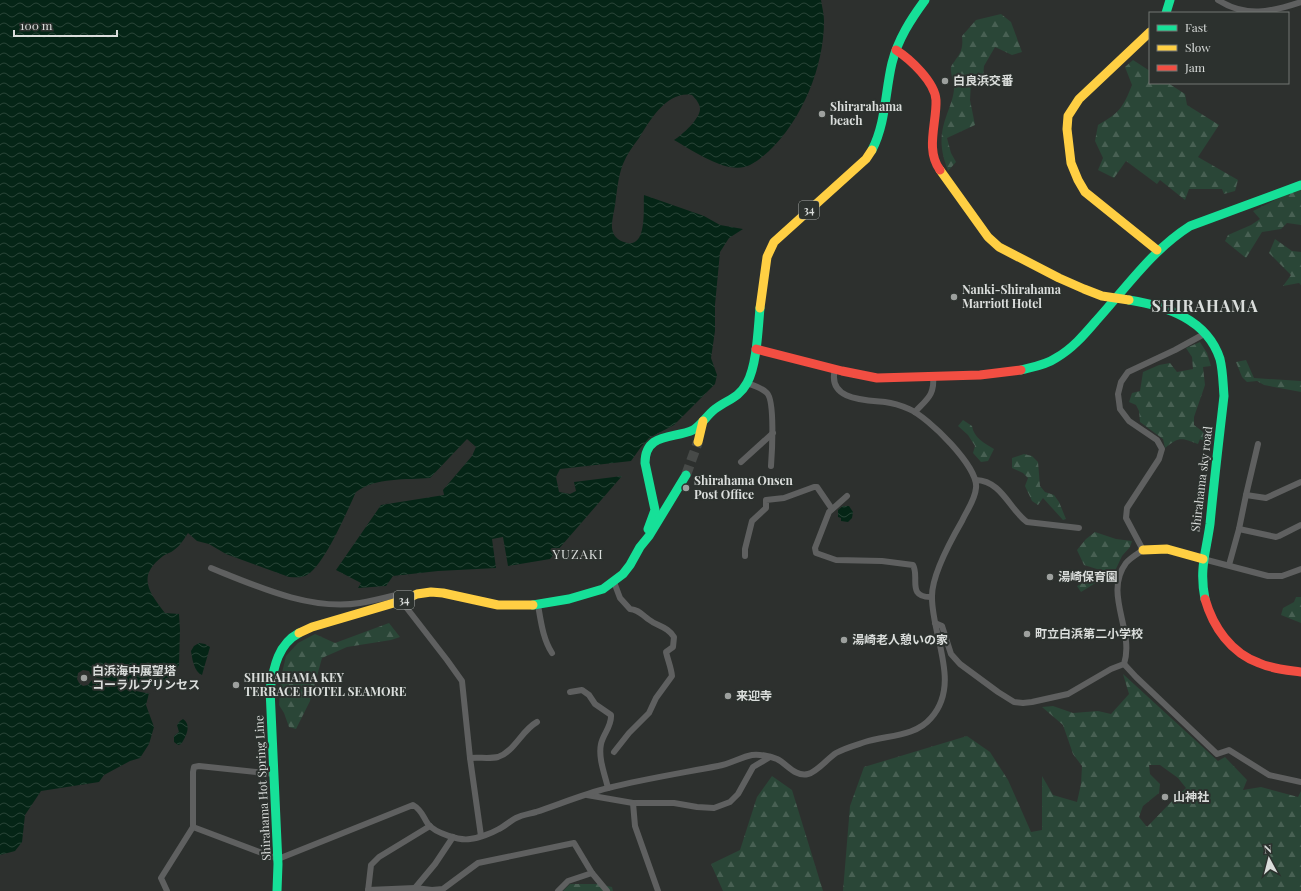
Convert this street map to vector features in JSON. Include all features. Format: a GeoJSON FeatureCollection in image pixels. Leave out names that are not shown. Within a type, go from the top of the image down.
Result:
{"type":"FeatureCollection","features":[{"type":"Feature","properties":{"kind":"street","name":"Shirahama Hot Spring Line"},"geometry":{"type":"LineString","coordinates":[[276,891],[278,860],[270,689],[274,666],[281,649],[294,636],[312,627],[404,600],[417,594],[431,592],[443,593],[498,605],[538,605],[598,592],[614,582],[623,574],[640,547],[655,510],[645,463],[647,452],[655,441],[693,430],[716,409],[736,397],[747,383],[751,374],[756,349],[767,257],[774,242],[866,159],[873,150],[883,121],[892,63],[896,50],[910,21],[925,0]]}},
{"type":"Feature","properties":{"kind":"street"},"geometry":{"type":"LineString","coordinates":[[1166,12],[1170,0]]}},
{"type":"Feature","properties":{"kind":"street"},"geometry":{"type":"LineString","coordinates":[[1218,0],[1227,6],[1252,12],[1279,10],[1301,2]]}},
{"type":"Feature","properties":{"kind":"street"},"geometry":{"type":"LineString","coordinates":[[1149,33],[1079,99],[1068,116],[1067,129],[1071,163],[1085,192],[1157,250]]}},
{"type":"Feature","properties":{"kind":"street","name":"Shirahama sky road"},"geometry":{"type":"LineString","coordinates":[[896,50],[907,58],[932,86],[936,99],[933,144],[936,165],[988,237],[999,247],[1099,295],[1165,308],[1180,314],[1200,327],[1214,343],[1220,358],[1224,379],[1224,396],[1208,537],[1203,559],[1202,581],[1205,599],[1212,619],[1223,637],[1243,654],[1254,661],[1278,668],[1301,672]]}},
{"type":"Feature","properties":{"kind":"street"},"geometry":{"type":"LineString","coordinates":[[756,349],[877,378],[974,376],[1012,372],[1032,368],[1050,361],[1067,351],[1117,298],[1157,250],[1176,234],[1190,226],[1301,185]]}},
{"type":"Feature","properties":{"kind":"street"},"geometry":{"type":"LineString","coordinates":[[1143,550],[1126,518],[1127,508],[1159,460],[1162,449],[1156,440],[1129,421],[1120,409],[1118,394],[1121,382],[1128,372],[1169,354],[1206,333]]}},
{"type":"Feature","properties":{"kind":"street"},"geometry":{"type":"LineString","coordinates":[[193,827],[278,860],[413,805],[420,809],[430,826],[437,831],[453,837],[469,839],[498,830],[517,818],[608,788],[727,764],[749,756],[759,755],[770,757],[776,759],[798,774],[809,774],[837,752],[866,742],[904,733],[926,723],[933,717],[939,706],[945,686],[942,657],[935,623],[932,597],[934,580],[971,503],[976,486],[976,480],[970,468],[956,449],[940,432],[915,412],[909,408],[893,404],[866,401],[846,395],[836,387],[833,376],[835,369]]}},
{"type":"Feature","properties":{"kind":"street"},"geometry":{"type":"LineString","coordinates":[[915,412],[932,392],[934,386],[933,376]]}},
{"type":"Feature","properties":{"kind":"street"},"geometry":{"type":"LineString","coordinates":[[747,383],[762,389],[768,394],[770,401],[772,433],[771,466]]}},
{"type":"Feature","properties":{"kind":"street"},"geometry":{"type":"LineString","coordinates":[[698,442],[704,419]]}},
{"type":"Feature","properties":{"kind":"street"},"geometry":{"type":"LineString","coordinates":[[741,462],[772,433]]}},
{"type":"Feature","properties":{"kind":"street"},"geometry":{"type":"LineString","coordinates":[[1229,565],[1239,529],[1258,444]]}},
{"type":"Feature","properties":{"kind":"street","name":"Shirahama Hot Spring Line"},"geometry":{"type":"LineString","coordinates":[[640,547],[650,536],[686,475]]}},
{"type":"Feature","properties":{"kind":"street"},"geometry":{"type":"LineString","coordinates":[[976,480],[980,480],[1000,491],[1027,522],[1079,528]]}},
{"type":"Feature","properties":{"kind":"street"},"geometry":{"type":"LineString","coordinates":[[1246,495],[1266,498],[1301,482]]}},
{"type":"Feature","properties":{"kind":"street"},"geometry":{"type":"LineString","coordinates":[[745,556],[745,549],[752,521],[766,508],[766,500],[784,498],[817,487],[832,509]]}},
{"type":"Feature","properties":{"kind":"street"},"geometry":{"type":"LineString","coordinates":[[847,496],[829,512],[814,548],[816,553],[836,560],[882,561],[914,565],[916,570],[915,582],[919,594],[921,596],[932,597]]}},
{"type":"Feature","properties":{"kind":"street"},"geometry":{"type":"LineString","coordinates":[[1239,529],[1276,537],[1301,525]]}},
{"type":"Feature","properties":{"kind":"street"},"geometry":{"type":"LineString","coordinates":[[1124,664],[1127,651],[1127,641],[1120,611],[1118,584],[1126,562],[1143,550],[1156,548],[1169,549],[1268,576],[1282,576],[1301,569]]}},
{"type":"Feature","properties":{"kind":"street"},"geometry":{"type":"LineString","coordinates":[[211,568],[264,589],[319,603],[358,604],[396,595],[402,595],[406,607],[462,681],[470,758],[481,836]]}},
{"type":"Feature","properties":{"kind":"street"},"geometry":{"type":"LineString","coordinates":[[614,582],[620,598],[630,609],[641,612],[648,619],[666,628],[674,637],[673,647],[666,652],[670,663],[672,676],[656,698],[649,713],[629,733],[614,752]]}},
{"type":"Feature","properties":{"kind":"street"},"geometry":{"type":"LineString","coordinates":[[538,605],[547,645],[552,654]]}},
{"type":"Feature","properties":{"kind":"street"},"geometry":{"type":"LineString","coordinates":[[935,623],[942,626],[949,652],[960,664],[1014,702],[1032,702],[1068,694],[1111,669],[1124,664]]}},
{"type":"Feature","properties":{"kind":"street"},"geometry":{"type":"LineString","coordinates":[[1124,664],[1217,754],[1229,750],[1269,775],[1301,782]]}},
{"type":"Feature","properties":{"kind":"street"},"geometry":{"type":"LineString","coordinates":[[570,692],[582,690],[589,695],[595,704],[611,715],[611,722],[600,747],[608,788]]}},
{"type":"Feature","properties":{"kind":"street"},"geometry":{"type":"LineString","coordinates":[[470,758],[498,757],[508,751],[531,725],[537,722]]}},
{"type":"Feature","properties":{"kind":"street"},"geometry":{"type":"LineString","coordinates":[[586,795],[633,803],[674,803],[714,808],[730,802],[738,794],[752,767],[770,757]]}},
{"type":"Feature","properties":{"kind":"street"},"geometry":{"type":"LineString","coordinates":[[167,891],[161,878],[193,827],[194,767],[199,766],[274,774]]}},
{"type":"Feature","properties":{"kind":"street"},"geometry":{"type":"LineString","coordinates":[[633,803],[635,826],[658,891]]}},
{"type":"Feature","properties":{"kind":"street"},"geometry":{"type":"LineString","coordinates":[[430,826],[379,857],[371,865],[368,890],[443,889],[478,863],[574,843],[592,873],[607,891]]}},
{"type":"Feature","properties":{"kind":"street"},"geometry":{"type":"LineString","coordinates":[[416,890],[453,837]]}},
{"type":"Feature","properties":{"kind":"street"},"geometry":{"type":"LineString","coordinates":[[558,891],[568,881],[592,873]]}},
{"type":"Feature","properties":{"kind":"green space"},"geometry":{"type":"Polygon","coordinates":[[[1001,14],[1011,22],[1022,52],[1012,55],[995,47],[984,66],[983,77],[971,83],[970,100],[975,125],[947,138],[951,153],[956,162],[948,171],[943,156],[942,136],[944,122],[954,91],[951,67],[961,51],[962,36],[976,20],[1001,14]]]}},
{"type":"Feature","properties":{"kind":"green space"},"geometry":{"type":"Polygon","coordinates":[[[1133,60],[1149,70],[1149,84],[1170,84],[1185,94],[1187,105],[1219,125],[1198,157],[1238,180],[1235,191],[1224,194],[1222,189],[1189,189],[1185,200],[1160,180],[1157,184],[1126,161],[1114,178],[1098,170],[1103,158],[1095,141],[1098,125],[1116,113],[1126,99],[1132,85],[1125,67],[1133,60]]]}},
{"type":"Feature","properties":{"kind":"green space"},"geometry":{"type":"Polygon","coordinates":[[[1301,187],[1301,225],[1287,223],[1281,229],[1262,232],[1246,258],[1225,241],[1228,235],[1251,225],[1260,219],[1253,211],[1301,187]]]}},
{"type":"Feature","properties":{"kind":"green space"},"geometry":{"type":"Polygon","coordinates":[[[1275,239],[1292,251],[1301,252],[1301,285],[1299,283],[1283,286],[1291,275],[1269,253],[1275,239]]]}},
{"type":"Feature","properties":{"kind":"green space"},"geometry":{"type":"Polygon","coordinates":[[[1200,342],[1207,353],[1211,366],[1203,367],[1205,385],[1194,417],[1194,425],[1202,431],[1209,441],[1209,444],[1200,439],[1198,444],[1181,439],[1174,441],[1165,448],[1163,439],[1140,422],[1139,411],[1136,405],[1129,402],[1132,393],[1140,391],[1143,372],[1159,365],[1170,363],[1177,372],[1193,369],[1192,357],[1186,348],[1200,342]]]}},
{"type":"Feature","properties":{"kind":"green space"},"geometry":{"type":"Polygon","coordinates":[[[1246,360],[1254,378],[1301,381],[1301,392],[1264,385],[1257,381],[1247,382],[1242,377],[1236,362],[1246,360]]]}},
{"type":"Feature","properties":{"kind":"green space"},"geometry":{"type":"Polygon","coordinates":[[[963,420],[972,426],[975,434],[980,440],[994,449],[988,461],[981,462],[973,453],[975,446],[968,435],[958,426],[963,420]]]}},
{"type":"Feature","properties":{"kind":"green space"},"geometry":{"type":"Polygon","coordinates":[[[1024,454],[1032,456],[1038,462],[1040,486],[1045,492],[1054,495],[1059,502],[1066,519],[1063,520],[1043,498],[1038,505],[1032,501],[1025,486],[1028,478],[1023,473],[1012,468],[1012,458],[1024,454]]]}},
{"type":"Feature","properties":{"kind":"green space"},"geometry":{"type":"Polygon","coordinates":[[[1095,532],[1116,539],[1132,541],[1130,547],[1122,556],[1115,571],[1081,592],[1077,586],[1096,576],[1100,570],[1084,565],[1077,550],[1086,539],[1095,532]]]}},
{"type":"Feature","properties":{"kind":"green space"},"geometry":{"type":"Polygon","coordinates":[[[1296,597],[1301,597],[1301,623],[1281,615],[1283,608],[1294,602],[1296,597]]]}},
{"type":"Feature","properties":{"kind":"green space"},"geometry":{"type":"Polygon","coordinates":[[[389,623],[400,637],[391,640],[347,647],[322,658],[310,701],[296,729],[289,727],[284,713],[279,705],[281,677],[286,656],[298,643],[315,634],[335,643],[389,623]]]}},
{"type":"Feature","properties":{"kind":"green space"},"geometry":{"type":"Polygon","coordinates":[[[1123,674],[1218,761],[1225,757],[1247,780],[1243,790],[1261,787],[1298,797],[1301,791],[1301,891],[843,891],[850,806],[864,767],[967,736],[990,752],[1008,780],[1031,832],[1042,830],[1042,776],[1053,795],[1077,802],[1081,784],[1082,766],[1073,754],[1063,725],[1042,707],[1053,706],[1073,713],[1098,711],[1111,714],[1129,694],[1123,674]],[[1149,765],[1150,774],[1160,784],[1159,793],[1143,806],[1139,817],[1147,827],[1186,788],[1178,778],[1160,765],[1149,765]]]}},
{"type":"Feature","properties":{"kind":"green space"},"geometry":{"type":"Polygon","coordinates":[[[772,776],[792,790],[823,891],[723,891],[711,864],[740,850],[757,797],[772,776]]]}},
{"type":"Feature","properties":{"kind":"green space"},"geometry":{"type":"Polygon","coordinates":[[[570,884],[597,884],[612,887],[613,891],[563,891],[570,884]]]}},
{"type":"Feature","properties":{"kind":"water"},"geometry":{"type":"Polygon","coordinates":[[[0,0],[821,0],[824,21],[820,56],[809,92],[792,124],[769,151],[758,160],[744,167],[736,168],[727,166],[708,159],[674,140],[690,126],[699,113],[699,105],[692,95],[675,97],[667,102],[654,115],[626,157],[620,174],[612,222],[612,229],[619,240],[632,243],[641,235],[644,218],[644,195],[704,216],[720,225],[743,229],[729,238],[720,252],[715,305],[715,331],[711,358],[717,375],[715,384],[674,425],[649,438],[631,461],[560,469],[556,477],[559,492],[570,494],[576,491],[574,482],[622,476],[550,559],[508,566],[503,537],[492,539],[496,568],[438,571],[393,576],[386,586],[358,588],[361,583],[336,570],[381,505],[444,495],[443,490],[472,456],[476,447],[467,439],[430,478],[392,480],[364,487],[356,492],[327,551],[312,571],[305,576],[289,577],[226,554],[209,544],[197,541],[188,533],[182,542],[172,552],[163,556],[155,563],[150,570],[148,577],[150,591],[165,613],[179,614],[180,630],[179,665],[172,676],[149,693],[146,705],[154,727],[149,744],[140,758],[130,761],[104,775],[99,782],[41,791],[25,815],[22,842],[15,851],[0,855],[0,0]]]}},
{"type":"Feature","properties":{"kind":"water"},"geometry":{"type":"Polygon","coordinates":[[[843,506],[849,506],[853,512],[852,518],[848,522],[841,521],[841,518],[838,517],[838,510],[843,506]]]}},
{"type":"Feature","properties":{"kind":"water"},"geometry":{"type":"Polygon","coordinates":[[[199,643],[210,647],[202,675],[195,668],[191,651],[194,646],[199,643]]]}},
{"type":"Feature","properties":{"kind":"water"},"geometry":{"type":"Polygon","coordinates":[[[183,719],[188,728],[185,738],[181,744],[178,745],[174,742],[174,736],[179,732],[177,725],[183,719]]]}},
{"type":"Feature","properties":{"kind":"pier"},"geometry":{"type":"Polygon","coordinates":[[[83,670],[89,671],[92,677],[122,683],[123,681],[157,687],[156,689],[158,689],[151,694],[92,680],[88,685],[83,686],[77,679],[78,673],[83,670]]]}},
{"type":"Feature","properties":{"kind":"tunnel"},"geometry":{"type":"LineString","coordinates":[[686,475],[698,442]]}},
{"type":"Feature","properties":{"kind":"traffic: fast"},"geometry":{"type":"LineString","coordinates":[[872,150],[877,140],[883,118],[892,63],[895,54],[906,30],[925,0]]}},
{"type":"Feature","properties":{"kind":"traffic: fast"},"geometry":{"type":"LineString","coordinates":[[1166,12],[1170,0]]}},
{"type":"Feature","properties":{"kind":"traffic: fast"},"geometry":{"type":"LineString","coordinates":[[1021,370],[1039,366],[1048,362],[1073,346],[1151,258],[1190,226],[1301,185]]}},
{"type":"Feature","properties":{"kind":"traffic: fast"},"geometry":{"type":"LineString","coordinates":[[1129,300],[1157,306],[1171,311],[1195,324],[1206,334],[1214,345],[1220,359],[1224,396],[1210,524],[1203,570],[1203,588],[1205,599]]}},
{"type":"Feature","properties":{"kind":"traffic: fast"},"geometry":{"type":"LineString","coordinates":[[648,529],[655,510],[645,463],[646,453],[655,441],[693,430],[699,426],[715,409],[736,396],[744,388],[753,367],[758,336],[760,308]]}},
{"type":"Feature","properties":{"kind":"traffic: fast"},"geometry":{"type":"LineString","coordinates":[[533,605],[569,599],[603,589],[623,574],[640,547],[649,536],[686,475]]}},
{"type":"Feature","properties":{"kind":"traffic: fast"},"geometry":{"type":"LineString","coordinates":[[277,891],[278,864],[270,689],[278,657],[286,643],[299,633]]}},
{"type":"Feature","properties":{"kind":"traffic: slow"},"geometry":{"type":"LineString","coordinates":[[1149,33],[1079,99],[1068,116],[1067,129],[1071,163],[1085,192],[1157,250]]}},
{"type":"Feature","properties":{"kind":"traffic: slow"},"geometry":{"type":"LineString","coordinates":[[760,308],[767,257],[774,242],[866,159],[872,150]]}},
{"type":"Feature","properties":{"kind":"traffic: slow"},"geometry":{"type":"LineString","coordinates":[[940,170],[988,237],[999,247],[1059,278],[1084,289],[1102,296],[1129,300]]}},
{"type":"Feature","properties":{"kind":"traffic: slow"},"geometry":{"type":"LineString","coordinates":[[698,442],[703,421]]}},
{"type":"Feature","properties":{"kind":"traffic: slow"},"geometry":{"type":"LineString","coordinates":[[1143,550],[1167,549],[1203,559]]}},
{"type":"Feature","properties":{"kind":"traffic: slow"},"geometry":{"type":"LineString","coordinates":[[299,633],[312,627],[404,600],[417,594],[431,592],[443,593],[498,605],[533,605]]}},
{"type":"Feature","properties":{"kind":"traffic: jam"},"geometry":{"type":"LineString","coordinates":[[896,50],[915,65],[927,79],[935,93],[936,109],[932,145],[933,154],[940,170]]}},
{"type":"Feature","properties":{"kind":"traffic: jam"},"geometry":{"type":"LineString","coordinates":[[756,349],[842,371],[877,378],[980,375],[1021,370]]}},
{"type":"Feature","properties":{"kind":"traffic: jam"},"geometry":{"type":"LineString","coordinates":[[1205,599],[1208,609],[1218,629],[1224,638],[1240,653],[1249,659],[1269,667],[1301,672]]}},
{"type":"Feature","properties":{"kind":"place","name":"白良浜交番"},"geometry":{"type":"Point","coordinates":[945,81]}},
{"type":"Feature","properties":{"kind":"place","name":"Shirarahama beach"},"geometry":{"type":"Point","coordinates":[822,114]}},
{"type":"Feature","properties":{"kind":"place","name":"Nanki-Shirahama Marriott Hotel"},"geometry":{"type":"Point","coordinates":[954,297]}},
{"type":"Feature","properties":{"kind":"place","name":"Shirahama Onsen Post Office"},"geometry":{"type":"Point","coordinates":[686,488]}},
{"type":"Feature","properties":{"kind":"place","name":"湯崎保育園"},"geometry":{"type":"Point","coordinates":[1050,577]}},
{"type":"Feature","properties":{"kind":"place","name":"町立白浜第二小学校"},"geometry":{"type":"Point","coordinates":[1027,634]}},
{"type":"Feature","properties":{"kind":"place","name":"湯崎老人憩いの家"},"geometry":{"type":"Point","coordinates":[844,640]}},
{"type":"Feature","properties":{"kind":"place","name":"白浜海中展望塔 コーラルプリンセス"},"geometry":{"type":"Point","coordinates":[84,678]}},
{"type":"Feature","properties":{"kind":"place","name":"SHIRAHAMA KEY TERRACE HOTEL SEAMORE"},"geometry":{"type":"Point","coordinates":[236,685]}},
{"type":"Feature","properties":{"kind":"place","name":"来迎寺"},"geometry":{"type":"Point","coordinates":[728,696]}},
{"type":"Feature","properties":{"kind":"place","name":"山神社"},"geometry":{"type":"Point","coordinates":[1165,797]}},
{"type":"Feature","properties":{"kind":"district","name":"SHIRAHAMA"},"geometry":{"type":"Point","coordinates":[1205,306]}},
{"type":"Feature","properties":{"kind":"district","name":"YUZAKI"},"geometry":{"type":"Point","coordinates":[578,554]}}]}
